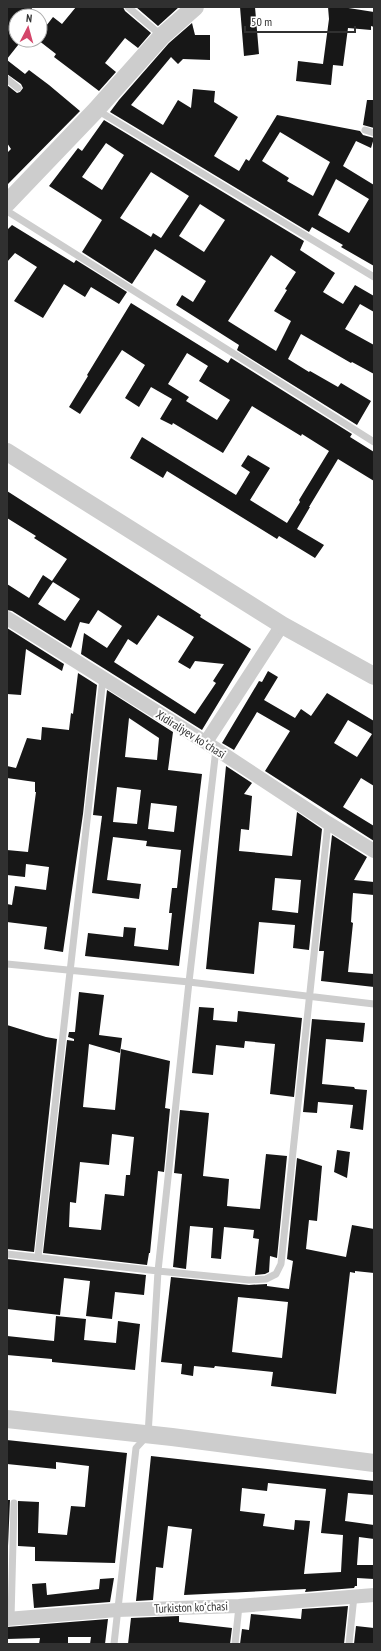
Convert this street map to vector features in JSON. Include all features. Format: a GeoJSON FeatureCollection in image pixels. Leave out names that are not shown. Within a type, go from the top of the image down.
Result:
{"type":"FeatureCollection","features":[{"type":"Feature","properties":{"kind":"street"},"geometry":{"type":"LineString","coordinates":[[7,203],[96,110],[162,36],[196,7]]}},
{"type":"Feature","properties":{"kind":"street"},"geometry":{"type":"LineString","coordinates":[[7,452],[282,625],[374,676]]}},
{"type":"Feature","properties":{"kind":"street","name":"Xidiraliyev koʻchasi"},"geometry":{"type":"LineString","coordinates":[[7,618],[211,746],[328,823],[374,851]]}},
{"type":"Feature","properties":{"kind":"street"},"geometry":{"type":"LineString","coordinates":[[211,746],[282,625]]}},
{"type":"Feature","properties":{"kind":"street"},"geometry":{"type":"LineString","coordinates":[[7,1419],[374,1463]]}},
{"type":"Feature","properties":{"kind":"street","name":"Turkiston koʻchasi"},"geometry":{"type":"LineString","coordinates":[[9,1619],[117,1610],[239,1606],[374,1595]]}},
{"type":"Feature","properties":{"kind":"lane"},"geometry":{"type":"LineString","coordinates":[[128,7],[162,36]]}},
{"type":"Feature","properties":{"kind":"lane"},"geometry":{"type":"LineString","coordinates":[[7,79],[18,88]]}},
{"type":"Feature","properties":{"kind":"lane"},"geometry":{"type":"LineString","coordinates":[[96,110],[374,277]]}},
{"type":"Feature","properties":{"kind":"lane"},"geometry":{"type":"LineString","coordinates":[[365,130],[374,133]]}},
{"type":"Feature","properties":{"kind":"lane"},"geometry":{"type":"LineString","coordinates":[[7,211],[374,442]]}},
{"type":"Feature","properties":{"kind":"lane"},"geometry":{"type":"LineString","coordinates":[[38,1257],[103,678]]}},
{"type":"Feature","properties":{"kind":"lane"},"geometry":{"type":"LineString","coordinates":[[114,1644],[136,1448],[148,1435],[158,1271],[189,982],[211,746]]}},
{"type":"Feature","properties":{"kind":"lane"},"geometry":{"type":"LineString","coordinates":[[7,1254],[249,1280],[266,1279],[276,1274],[281,1264],[308,998],[328,823]]}},
{"type":"Feature","properties":{"kind":"lane"},"geometry":{"type":"LineString","coordinates":[[7,964],[189,982],[308,998],[374,1004]]}},
{"type":"Feature","properties":{"kind":"lane"},"geometry":{"type":"LineString","coordinates":[[9,1619],[14,1503]]}},
{"type":"Feature","properties":{"kind":"lane"},"geometry":{"type":"LineString","coordinates":[[349,1644],[354,1596]]}},
{"type":"Feature","properties":{"kind":"lane"},"geometry":{"type":"LineString","coordinates":[[235,1644],[239,1606]]}},
{"type":"Feature","properties":{"kind":"building"},"geometry":{"type":"Polygon","coordinates":[[[7,7],[33,7],[8,8],[8,48],[16,48],[7,59],[7,7]]]}},
{"type":"Feature","properties":{"kind":"building"},"geometry":{"type":"Polygon","coordinates":[[[76,7],[123,7],[125,11],[151,33],[138,48],[125,38],[105,63],[116,72],[99,91],[54,57],[56,54],[48,48],[48,24],[53,17],[62,24],[76,7]]]}},
{"type":"Feature","properties":{"kind":"building"},"geometry":{"type":"Polygon","coordinates":[[[136,7],[179,7],[158,26],[136,7]]]}},
{"type":"Feature","properties":{"kind":"building"},"geometry":{"type":"Polygon","coordinates":[[[240,7],[255,7],[259,54],[244,56],[240,7]]]}},
{"type":"Feature","properties":{"kind":"building"},"geometry":{"type":"Polygon","coordinates":[[[328,7],[342,7],[374,12],[374,27],[371,26],[371,30],[348,28],[343,66],[333,65],[331,85],[296,81],[298,61],[323,64],[329,19],[328,7]]]}},
{"type":"Feature","properties":{"kind":"building"},"geometry":{"type":"Polygon","coordinates":[[[192,23],[195,35],[210,35],[210,60],[183,59],[178,64],[171,57],[131,105],[163,125],[178,100],[191,108],[193,89],[215,91],[214,102],[238,117],[214,156],[239,171],[246,159],[249,161],[277,115],[360,131],[363,135],[374,138],[371,148],[356,141],[343,166],[374,185],[374,266],[341,247],[343,245],[312,227],[309,232],[110,112],[169,43],[192,23]],[[280,132],[262,161],[289,178],[287,181],[313,196],[330,162],[280,132]],[[336,179],[318,215],[349,233],[369,199],[336,179]]]}},
{"type":"Feature","properties":{"kind":"building"},"geometry":{"type":"Polygon","coordinates":[[[7,60],[25,74],[29,70],[80,111],[7,185],[7,153],[11,149],[7,143],[7,85],[17,93],[23,88],[21,84],[7,74],[7,60]]]}},
{"type":"Feature","properties":{"kind":"building"},"geometry":{"type":"Polygon","coordinates":[[[367,100],[374,100],[374,128],[363,125],[367,100]]]}},
{"type":"Feature","properties":{"kind":"building"},"geometry":{"type":"Polygon","coordinates":[[[104,120],[304,241],[300,250],[335,273],[323,292],[343,304],[355,285],[374,296],[374,312],[360,304],[345,329],[374,345],[374,374],[352,362],[351,363],[301,334],[288,359],[338,387],[341,383],[371,401],[357,425],[237,350],[239,345],[176,305],[182,295],[193,302],[206,281],[155,249],[132,284],[82,252],[102,220],[49,186],[78,148],[82,151],[104,120]],[[106,143],[82,177],[102,190],[124,155],[106,143]],[[151,172],[120,218],[151,237],[153,233],[161,238],[189,196],[151,172]],[[200,204],[179,236],[204,252],[225,220],[200,204]],[[271,255],[228,321],[276,351],[291,321],[274,311],[287,290],[285,289],[296,272],[271,255]]]}},
{"type":"Feature","properties":{"kind":"building"},"geometry":{"type":"Polygon","coordinates":[[[12,225],[74,263],[76,260],[127,292],[119,304],[91,287],[85,297],[64,284],[43,318],[14,301],[37,267],[15,253],[7,262],[7,230],[12,225]]]}},
{"type":"Feature","properties":{"kind":"building"},"geometry":{"type":"Polygon","coordinates":[[[131,303],[228,363],[231,358],[352,434],[350,437],[374,452],[374,481],[338,459],[297,529],[324,545],[315,558],[279,536],[277,539],[167,471],[163,478],[130,458],[142,437],[236,495],[250,472],[241,466],[248,455],[270,468],[250,500],[287,523],[300,502],[299,500],[329,451],[252,406],[223,453],[173,423],[172,425],[160,419],[172,399],[151,387],[139,407],[125,398],[145,365],[122,350],[80,414],[69,407],[88,376],[87,375],[131,303]],[[187,353],[168,384],[189,397],[186,401],[217,420],[230,400],[199,381],[208,366],[187,353]]]}},
{"type":"Feature","properties":{"kind":"building"},"geometry":{"type":"Polygon","coordinates":[[[7,491],[201,615],[200,617],[251,649],[202,730],[81,654],[84,633],[107,648],[122,626],[98,610],[89,624],[80,622],[71,648],[12,611],[7,610],[7,584],[29,598],[43,575],[52,581],[67,559],[34,538],[36,536],[7,518],[7,491]],[[53,582],[38,604],[65,621],[80,599],[53,582]],[[158,615],[137,645],[128,639],[114,662],[195,714],[216,683],[213,681],[224,664],[195,661],[190,669],[178,662],[194,637],[158,615]]]}},
{"type":"Feature","properties":{"kind":"building"},"geometry":{"type":"Polygon","coordinates":[[[7,628],[64,664],[62,671],[26,649],[21,695],[7,694],[7,628]]]}},
{"type":"Feature","properties":{"kind":"building"},"geometry":{"type":"Polygon","coordinates":[[[268,671],[278,677],[264,700],[295,718],[301,709],[311,716],[327,693],[374,721],[374,786],[361,778],[343,807],[374,826],[374,841],[265,771],[290,731],[257,712],[234,750],[222,743],[259,681],[262,682],[268,671]],[[348,720],[334,743],[357,757],[372,734],[348,720]]]}},
{"type":"Feature","properties":{"kind":"building"},"geometry":{"type":"Polygon","coordinates":[[[78,673],[97,685],[83,814],[63,952],[44,949],[47,927],[7,922],[7,904],[12,905],[15,886],[46,890],[49,867],[26,864],[25,877],[7,875],[7,850],[28,852],[36,792],[35,782],[7,778],[7,766],[16,768],[27,738],[41,740],[42,727],[69,730],[71,713],[73,714],[78,673]]]}},
{"type":"Feature","properties":{"kind":"building"},"geometry":{"type":"Polygon","coordinates":[[[107,690],[173,732],[168,770],[202,774],[179,966],[85,956],[88,933],[123,937],[124,927],[136,928],[134,946],[168,950],[172,913],[169,913],[172,888],[177,888],[181,850],[146,846],[147,841],[113,837],[107,880],[141,884],[139,899],[92,893],[102,816],[93,815],[107,690]],[[129,718],[125,757],[157,760],[159,738],[129,718]],[[117,787],[113,822],[137,824],[141,790],[117,787]],[[151,803],[148,829],[174,832],[177,806],[151,803]]]}},
{"type":"Feature","properties":{"kind":"building"},"geometry":{"type":"Polygon","coordinates":[[[226,766],[252,783],[244,794],[252,796],[249,830],[241,829],[239,851],[292,856],[297,812],[322,829],[309,950],[293,948],[295,925],[259,922],[254,974],[206,969],[226,766]],[[275,878],[272,910],[298,913],[301,880],[275,878]]]}},
{"type":"Feature","properties":{"kind":"building"},"geometry":{"type":"Polygon","coordinates":[[[332,835],[367,857],[354,880],[374,882],[374,895],[353,893],[351,922],[353,923],[348,972],[374,974],[374,987],[321,981],[324,951],[319,951],[332,835]]]}},
{"type":"Feature","properties":{"kind":"building"},"geometry":{"type":"Polygon","coordinates":[[[79,992],[104,995],[99,1035],[122,1038],[120,1053],[89,1044],[83,1107],[115,1110],[121,1049],[170,1061],[165,1108],[170,1109],[164,1172],[158,1171],[150,1253],[147,1265],[43,1253],[67,1040],[74,1041],[74,1039],[68,1037],[69,1032],[75,1032],[79,992]],[[112,1134],[109,1165],[80,1162],[76,1203],[70,1202],[69,1227],[101,1230],[105,1194],[124,1196],[126,1175],[130,1175],[134,1137],[112,1134]]]}},
{"type":"Feature","properties":{"kind":"building"},"geometry":{"type":"Polygon","coordinates":[[[199,1007],[214,1008],[213,1020],[237,1022],[238,1011],[302,1018],[294,1097],[270,1094],[275,1044],[245,1041],[244,1048],[216,1045],[213,1075],[192,1073],[199,1007]]]}},
{"type":"Feature","properties":{"kind":"building"},"geometry":{"type":"Polygon","coordinates":[[[312,1019],[365,1023],[363,1042],[326,1039],[322,1084],[354,1087],[355,1089],[367,1090],[363,1130],[350,1128],[353,1105],[318,1102],[317,1113],[303,1112],[312,1019]]]}},
{"type":"Feature","properties":{"kind":"building"},"geometry":{"type":"Polygon","coordinates":[[[7,1025],[57,1039],[34,1252],[7,1249],[7,1025]]]}},
{"type":"Feature","properties":{"kind":"building"},"geometry":{"type":"Polygon","coordinates":[[[180,1110],[209,1113],[203,1176],[229,1179],[227,1206],[260,1209],[266,1154],[287,1156],[277,1258],[270,1256],[269,1272],[255,1275],[259,1239],[253,1238],[254,1230],[224,1227],[221,1259],[211,1258],[213,1228],[190,1226],[186,1269],[173,1267],[182,1174],[174,1173],[180,1110]]]}},
{"type":"Feature","properties":{"kind":"building"},"geometry":{"type":"Polygon","coordinates":[[[337,1150],[350,1152],[347,1178],[334,1172],[337,1150]]]}},
{"type":"Feature","properties":{"kind":"building"},"geometry":{"type":"Polygon","coordinates":[[[297,1158],[322,1166],[317,1221],[309,1220],[306,1249],[346,1257],[352,1225],[374,1229],[374,1273],[355,1271],[355,1273],[350,1272],[336,1394],[271,1386],[273,1372],[215,1366],[214,1368],[194,1366],[193,1376],[181,1374],[182,1364],[161,1362],[171,1277],[249,1285],[267,1284],[267,1286],[289,1289],[293,1261],[287,1259],[297,1158]],[[238,1297],[232,1352],[282,1358],[288,1302],[238,1297]]]}},
{"type":"Feature","properties":{"kind":"building"},"geometry":{"type":"Polygon","coordinates":[[[7,1259],[146,1275],[144,1295],[115,1292],[112,1319],[86,1316],[90,1281],[64,1278],[60,1315],[7,1309],[7,1259]]]}},
{"type":"Feature","properties":{"kind":"building"},"geometry":{"type":"Polygon","coordinates":[[[56,1316],[86,1319],[84,1340],[116,1343],[118,1321],[140,1324],[135,1370],[52,1362],[52,1359],[7,1355],[7,1336],[54,1341],[56,1316]]]}},
{"type":"Feature","properties":{"kind":"building"},"geometry":{"type":"Polygon","coordinates":[[[7,1440],[127,1453],[115,1563],[35,1561],[35,1547],[18,1546],[18,1501],[39,1502],[38,1533],[67,1535],[71,1506],[85,1507],[89,1466],[56,1462],[56,1469],[7,1464],[7,1440]]]}},
{"type":"Feature","properties":{"kind":"building"},"geometry":{"type":"Polygon","coordinates":[[[151,1456],[374,1481],[374,1495],[348,1493],[345,1521],[374,1525],[374,1539],[359,1537],[357,1565],[374,1565],[374,1579],[357,1578],[357,1586],[354,1588],[305,1592],[306,1589],[184,1595],[192,1529],[168,1526],[163,1568],[156,1567],[153,1600],[136,1601],[151,1456]],[[268,1483],[267,1491],[242,1488],[240,1511],[265,1514],[263,1526],[294,1530],[295,1520],[310,1521],[304,1574],[341,1572],[343,1535],[321,1533],[326,1489],[268,1483]]]}},
{"type":"Feature","properties":{"kind":"building"},"geometry":{"type":"Polygon","coordinates":[[[7,1500],[10,1500],[8,1546],[7,1546],[7,1500]]]}},
{"type":"Feature","properties":{"kind":"building"},"geometry":{"type":"Polygon","coordinates":[[[114,1578],[110,1602],[34,1608],[32,1584],[46,1583],[47,1595],[99,1589],[100,1579],[114,1578]]]}},
{"type":"Feature","properties":{"kind":"building"},"geometry":{"type":"Polygon","coordinates":[[[348,1606],[344,1644],[240,1644],[242,1629],[249,1630],[251,1614],[301,1619],[302,1609],[348,1606]]]}},
{"type":"Feature","properties":{"kind":"building"},"geometry":{"type":"Polygon","coordinates":[[[179,1616],[179,1622],[232,1628],[230,1644],[128,1644],[131,1618],[179,1616]]]}},
{"type":"Feature","properties":{"kind":"building"},"geometry":{"type":"Polygon","coordinates":[[[108,1619],[105,1644],[90,1644],[91,1637],[68,1637],[68,1644],[39,1644],[40,1638],[7,1639],[7,1627],[108,1619]]]}},
{"type":"Feature","properties":{"kind":"building"},"geometry":{"type":"Polygon","coordinates":[[[356,1626],[374,1628],[374,1644],[354,1644],[356,1626]]]}}]}
